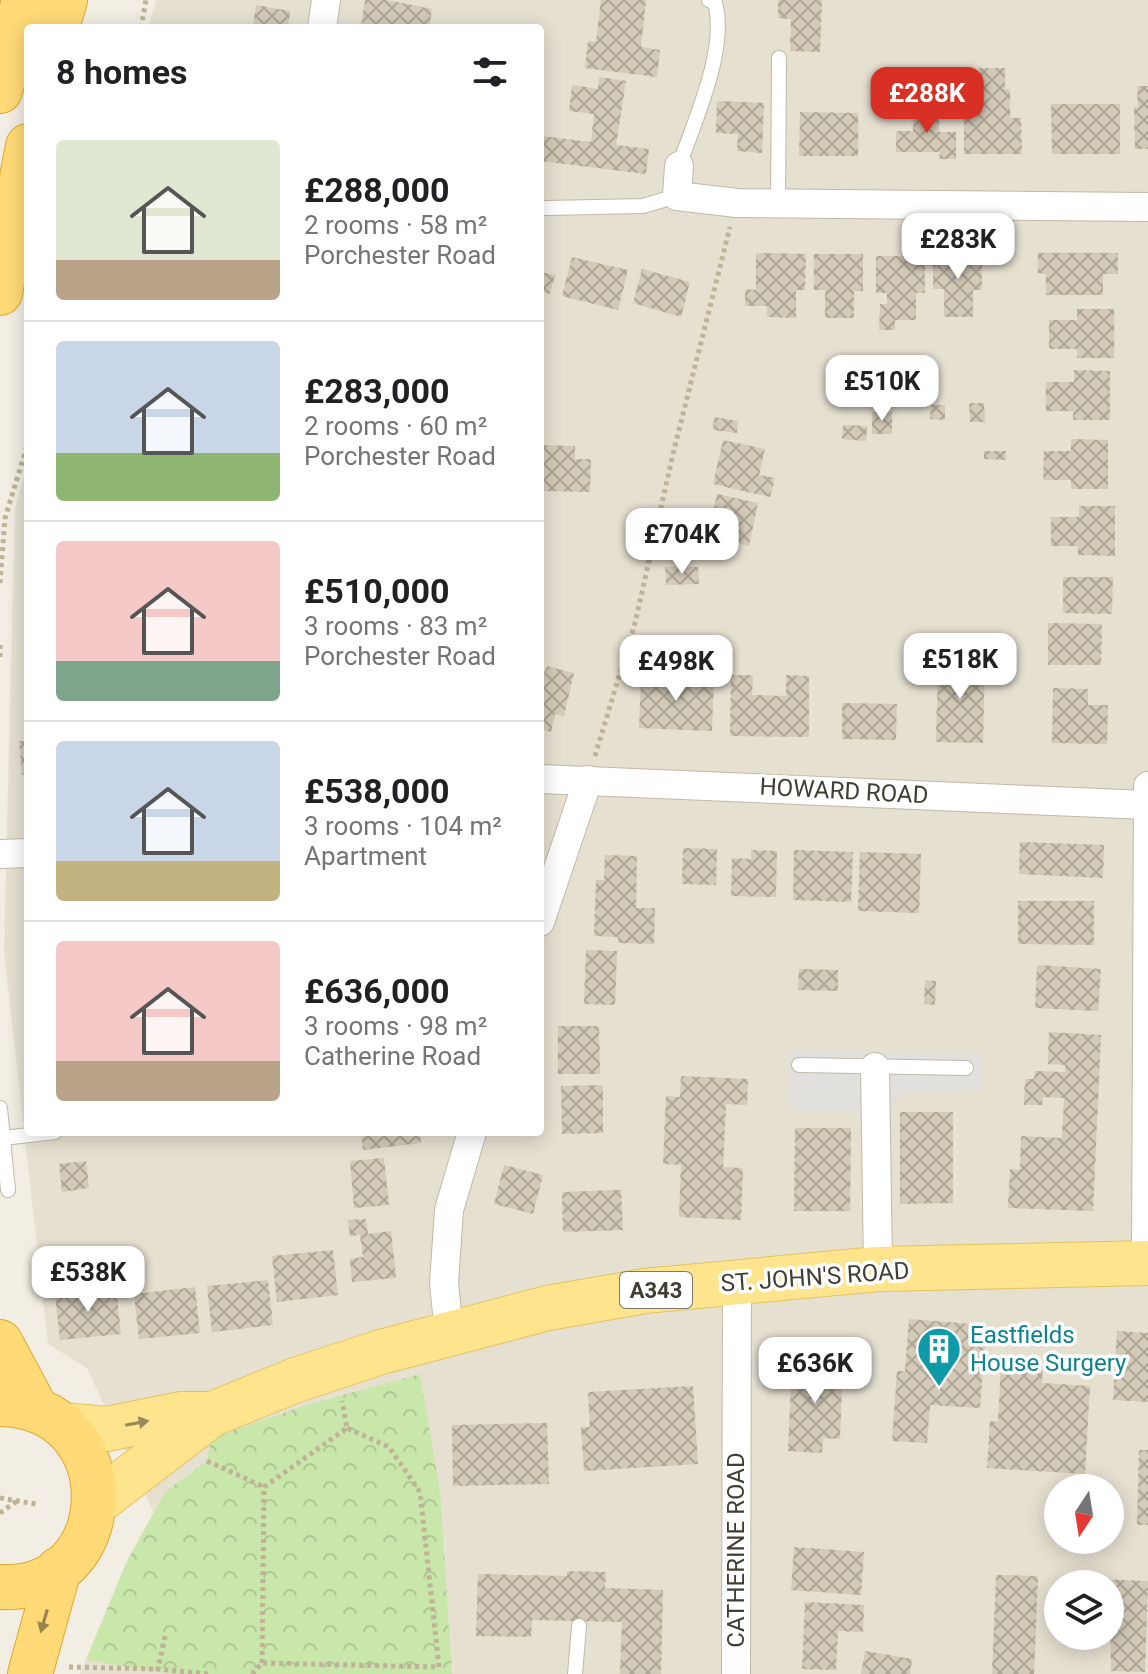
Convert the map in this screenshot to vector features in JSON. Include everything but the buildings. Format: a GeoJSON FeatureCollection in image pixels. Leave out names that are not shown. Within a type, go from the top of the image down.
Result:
{"type":"FeatureCollection","features":[{"type":"Feature","properties":{"kind":"highway"},"geometry":{"type":"LineString","coordinates":[[0,91],[24,0]]}},
{"type":"Feature","properties":{"kind":"highway"},"geometry":{"type":"LineString","coordinates":[[58,24],[65,0]]}},
{"type":"Feature","properties":{"kind":"highway"},"geometry":{"type":"LineString","coordinates":[[0,293],[24,167]]}},
{"type":"Feature","properties":{"kind":"highway"},"geometry":{"type":"LineString","coordinates":[[0,1342],[33,1413],[82,1448],[93,1475],[95,1504],[84,1541],[59,1569],[36,1582],[11,1588],[0,1587]]}},
{"type":"Feature","properties":{"kind":"highway"},"geometry":{"type":"LineString","coordinates":[[49,1670],[59,1569]]}},
{"type":"Feature","properties":{"kind":"main road","name":"ST. JOHN'S ROAD"},"geometry":{"type":"LineString","coordinates":[[95,1504],[212,1414],[296,1380],[449,1333],[548,1308],[645,1291],[878,1269],[1147,1263]]}},
{"type":"Feature","properties":{"kind":"main road","name":"ST. JOHN'S ROAD"},"geometry":{"type":"LineString","coordinates":[[33,1413],[107,1429],[181,1414],[212,1414]]}},
{"type":"Feature","properties":{"kind":"street"},"geometry":{"type":"LineString","coordinates":[[323,24],[326,0]]}},
{"type":"Feature","properties":{"kind":"street"},"geometry":{"type":"LineString","coordinates":[[679,166],[677,196],[737,203],[1148,207]]}},
{"type":"Feature","properties":{"kind":"street","name":"HOWARD ROAD"},"geometry":{"type":"LineString","coordinates":[[544,779],[1147,805]]}},
{"type":"Feature","properties":{"kind":"street"},"geometry":{"type":"LineString","coordinates":[[544,910],[588,780]]}},
{"type":"Feature","properties":{"kind":"street"},"geometry":{"type":"LineString","coordinates":[[1147,1263],[1148,786]]}},
{"type":"Feature","properties":{"kind":"street"},"geometry":{"type":"LineString","coordinates":[[0,854],[24,853]]}},
{"type":"Feature","properties":{"kind":"street"},"geometry":{"type":"LineString","coordinates":[[875,1067],[878,1269]]}},
{"type":"Feature","properties":{"kind":"street"},"geometry":{"type":"LineString","coordinates":[[449,1333],[444,1283],[449,1210],[471,1136]]}},
{"type":"Feature","properties":{"kind":"street","name":"CATHERINE ROAD"},"geometry":{"type":"LineString","coordinates":[[736,1674],[737,1282]]}},
{"type":"Feature","properties":{"kind":"lane"},"geometry":{"type":"LineString","coordinates":[[679,166],[716,56],[719,19],[715,3],[709,0]]}},
{"type":"Feature","properties":{"kind":"lane"},"geometry":{"type":"LineString","coordinates":[[778,205],[779,58]]}},
{"type":"Feature","properties":{"kind":"lane"},"geometry":{"type":"LineString","coordinates":[[547,208],[643,206],[677,196]]}},
{"type":"Feature","properties":{"kind":"lane"},"geometry":{"type":"LineString","coordinates":[[799,1065],[966,1068]]}},
{"type":"Feature","properties":{"kind":"lane"},"geometry":{"type":"LineString","coordinates":[[0,1108],[8,1190]]}},
{"type":"Feature","properties":{"kind":"lane"},"geometry":{"type":"LineString","coordinates":[[3,1138],[24,1136]]}},
{"type":"Feature","properties":{"kind":"lane"},"geometry":{"type":"LineString","coordinates":[[575,1674],[579,1626]]}},
{"type":"Feature","properties":{"kind":"path"},"geometry":{"type":"LineString","coordinates":[[142,24],[146,0]]}},
{"type":"Feature","properties":{"kind":"path"},"geometry":{"type":"LineString","coordinates":[[588,780],[635,623],[673,454],[737,203]]}},
{"type":"Feature","properties":{"kind":"path"},"geometry":{"type":"LineString","coordinates":[[0,583],[5,518],[24,456]]}},
{"type":"Feature","properties":{"kind":"path"},"geometry":{"type":"LineString","coordinates":[[0,645],[0,661]]}},
{"type":"Feature","properties":{"kind":"path"},"geometry":{"type":"LineString","coordinates":[[341,1396],[347,1428]]}},
{"type":"Feature","properties":{"kind":"path"},"geometry":{"type":"LineString","coordinates":[[264,1487],[347,1428]]}},
{"type":"Feature","properties":{"kind":"path"},"geometry":{"type":"LineString","coordinates":[[262,1663],[439,1667],[420,1492],[389,1447],[347,1428]]}},
{"type":"Feature","properties":{"kind":"path"},"geometry":{"type":"LineString","coordinates":[[207,1461],[264,1487]]}},
{"type":"Feature","properties":{"kind":"path"},"geometry":{"type":"LineString","coordinates":[[252,1674],[262,1663],[264,1487]]}},
{"type":"Feature","properties":{"kind":"path"},"geometry":{"type":"LineString","coordinates":[[0,1498],[36,1504]]}},
{"type":"Feature","properties":{"kind":"path"},"geometry":{"type":"LineString","coordinates":[[0,1513],[18,1501]]}},
{"type":"Feature","properties":{"kind":"path"},"geometry":{"type":"LineString","coordinates":[[158,1669],[165,1636]]}},
{"type":"Feature","properties":{"kind":"path"},"geometry":{"type":"LineString","coordinates":[[49,1670],[158,1669],[208,1674]]}},
{"type":"Feature","properties":{"kind":"shaded area"},"geometry":{"type":"Polygon","coordinates":[[[156,0],[1148,0],[1148,1674],[80,1674],[127,1561],[154,1514],[87,1368],[48,1344],[25,1136],[544,1136],[544,24],[149,24],[156,0]]]}},
{"type":"Feature","properties":{"kind":"shaded area"},"geometry":{"type":"Polygon","coordinates":[[[24,477],[24,1130],[4,952],[15,508],[24,477]]]}},
{"type":"Feature","properties":{"kind":"shaded area"},"geometry":{"type":"Polygon","coordinates":[[[790,1050],[982,1054],[981,1090],[914,1092],[869,1113],[789,1110],[790,1050]]]}},
{"type":"Feature","properties":{"kind":"green space"},"geometry":{"type":"Polygon","coordinates":[[[420,1374],[440,1492],[452,1674],[172,1674],[86,1660],[127,1561],[165,1492],[207,1461],[211,1438],[310,1404],[420,1374]]]}},
{"type":"Feature","properties":{"kind":"place","name":"Eastfields House Surgery"},"geometry":{"type":"Point","coordinates":[939,1388]}}]}
